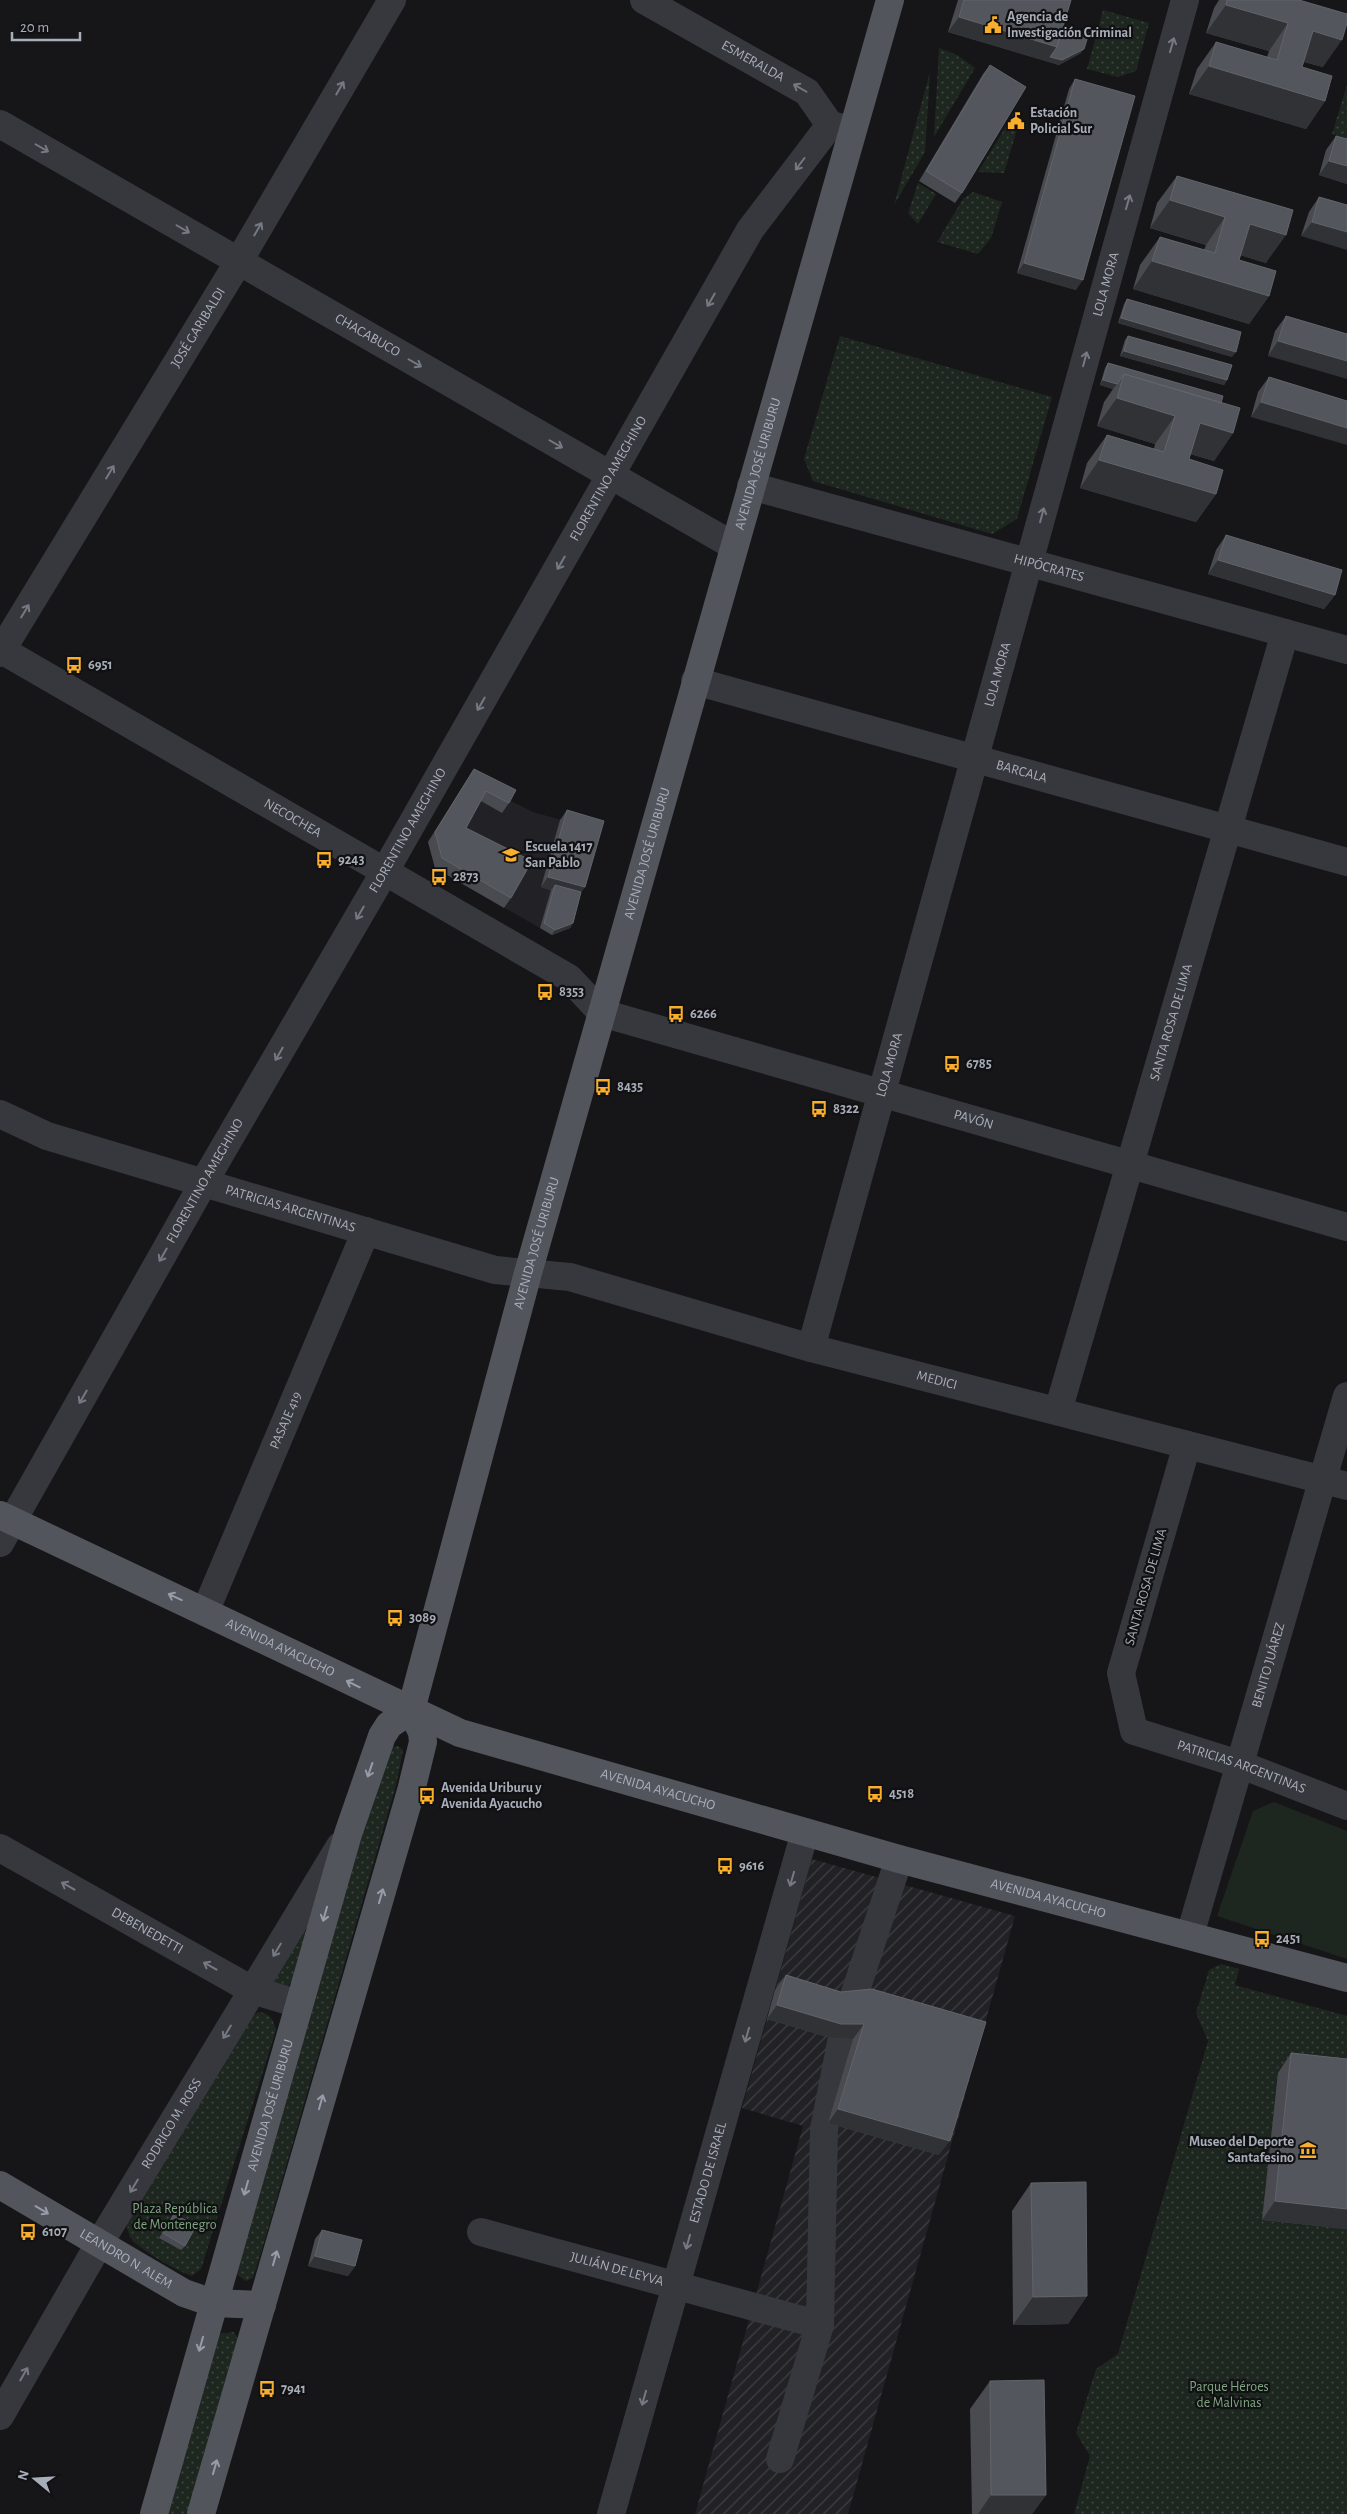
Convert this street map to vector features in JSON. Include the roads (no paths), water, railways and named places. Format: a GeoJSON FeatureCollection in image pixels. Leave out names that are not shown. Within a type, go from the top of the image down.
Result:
{"type":"FeatureCollection","features":[{"type":"Feature","properties":{"kind":"main road","name":"AVENIDA JOSÉ URIBURU"},"geometry":{"type":"LineString","coordinates":[[154,2514],[348,1834],[382,1736],[404,1707],[751,486],[841,128],[890,0]]}},
{"type":"Feature","properties":{"kind":"main road","name":"AVENIDA AYACUCHO"},"geometry":{"type":"LineString","coordinates":[[4,1526],[205,1612],[460,1733],[899,1859],[1347,1978]]}},
{"type":"Feature","properties":{"kind":"main road"},"geometry":{"type":"LineString","coordinates":[[201,2514],[412,1791],[423,1742],[422,1732],[404,1707]]}},
{"type":"Feature","properties":{"kind":"main road","name":"LEANDRO N. ALEM"},"geometry":{"type":"LineString","coordinates":[[0,2185],[184,2293],[213,2303],[262,2305]]}},
{"type":"Feature","properties":{"kind":"street","name":"JOSÉ GARIBALDI"},"geometry":{"type":"LineString","coordinates":[[1,650],[239,262],[392,0]]}},
{"type":"Feature","properties":{"kind":"street","name":"ESMERALDA"},"geometry":{"type":"LineString","coordinates":[[644,0],[807,92],[841,128]]}},
{"type":"Feature","properties":{"kind":"street","name":"LOLA MORA"},"geometry":{"type":"LineString","coordinates":[[811,1348],[1185,0]]}},
{"type":"Feature","properties":{"kind":"street","name":"CHACABUCO"},"geometry":{"type":"LineString","coordinates":[[0,124],[734,546]]}},
{"type":"Feature","properties":{"kind":"street","name":"FLORENTINO AMEGHINO"},"geometry":{"type":"LineString","coordinates":[[4,1526],[385,871],[750,230],[841,128]]}},
{"type":"Feature","properties":{"kind":"street","name":"HIPÓCRATES"},"geometry":{"type":"LineString","coordinates":[[751,486],[1347,650]]}},
{"type":"Feature","properties":{"kind":"street","name":"SANTA ROSA DE LIMA"},"geometry":{"type":"LineString","coordinates":[[1058,1412],[1285,633]]}},
{"type":"Feature","properties":{"kind":"street","name":"NECOCHEA"},"geometry":{"type":"LineString","coordinates":[[1,650],[570,978],[602,1013]]}},
{"type":"Feature","properties":{"kind":"street","name":"BARCALA"},"geometry":{"type":"LineString","coordinates":[[695,682],[1347,862]]}},
{"type":"Feature","properties":{"kind":"street","name":"PAVÓN"},"geometry":{"type":"LineString","coordinates":[[602,1013],[1347,1227]]}},
{"type":"Feature","properties":{"kind":"street","name":"PATRICIAS ARGENTINAS"},"geometry":{"type":"LineString","coordinates":[[0,1114],[47,1136],[495,1270],[528,1273]]}},
{"type":"Feature","properties":{"kind":"street","name":"PASAJE 419"},"geometry":{"type":"LineString","coordinates":[[205,1612],[366,1231]]}},
{"type":"Feature","properties":{"kind":"street","name":"MEDICI"},"geometry":{"type":"LineString","coordinates":[[528,1273],[570,1277],[811,1348],[1335,1483]]}},
{"type":"Feature","properties":{"kind":"street","name":"BENITO JUÁREZ"},"geometry":{"type":"LineString","coordinates":[[1190,1935],[1239,1764],[1335,1483],[1347,1396]]}},
{"type":"Feature","properties":{"kind":"street","name":"SANTA ROSA DE LIMA"},"geometry":{"type":"LineString","coordinates":[[1134,1731],[1121,1672],[1187,1444]]}},
{"type":"Feature","properties":{"kind":"street","name":"PATRICIAS ARGENTINAS"},"geometry":{"type":"LineString","coordinates":[[1134,1731],[1239,1764],[1347,1806]]}},
{"type":"Feature","properties":{"kind":"street","name":"ESTADO DE ISRAEL"},"geometry":{"type":"LineString","coordinates":[[611,2514],[805,1832]]}},
{"type":"Feature","properties":{"kind":"street","name":"RODRIGO M. ROSS"},"geometry":{"type":"LineString","coordinates":[[0,2416],[99,2244],[348,1834]]}},
{"type":"Feature","properties":{"kind":"street","name":"DEBENEDETTI"},"geometry":{"type":"LineString","coordinates":[[0,1848],[252,1990],[299,2004]]}},
{"type":"Feature","properties":{"kind":"street"},"geometry":{"type":"LineString","coordinates":[[851,2005],[899,1859]]}},
{"type":"Feature","properties":{"kind":"street"},"geometry":{"type":"LineString","coordinates":[[780,2460],[820,2325],[824,2128],[842,2038]]}},
{"type":"Feature","properties":{"kind":"street","name":"JULIÁN DE LEYVA"},"geometry":{"type":"LineString","coordinates":[[482,2232],[820,2325]]}},
{"type":"Feature","properties":{"kind":"place","name":"Agencia de Investigación Criminal"},"geometry":{"type":"Point","coordinates":[993,25]}},
{"type":"Feature","properties":{"kind":"place","name":"Estación Policial Sur"},"geometry":{"type":"Point","coordinates":[1016,121]}},
{"type":"Feature","properties":{"kind":"place","name":"6951"},"geometry":{"type":"Point","coordinates":[74,665]}},
{"type":"Feature","properties":{"kind":"place","name":"Escuela 1417 San Pablo"},"geometry":{"type":"Point","coordinates":[511,855]}},
{"type":"Feature","properties":{"kind":"place","name":"9243"},"geometry":{"type":"Point","coordinates":[324,860]}},
{"type":"Feature","properties":{"kind":"place","name":"2873"},"geometry":{"type":"Point","coordinates":[439,877]}},
{"type":"Feature","properties":{"kind":"place","name":"8353"},"geometry":{"type":"Point","coordinates":[545,992]}},
{"type":"Feature","properties":{"kind":"place","name":"6266"},"geometry":{"type":"Point","coordinates":[676,1014]}},
{"type":"Feature","properties":{"kind":"place","name":"6785"},"geometry":{"type":"Point","coordinates":[952,1064]}},
{"type":"Feature","properties":{"kind":"place","name":"8435"},"geometry":{"type":"Point","coordinates":[603,1087]}},
{"type":"Feature","properties":{"kind":"place","name":"8322"},"geometry":{"type":"Point","coordinates":[819,1109]}},
{"type":"Feature","properties":{"kind":"place","name":"3089"},"geometry":{"type":"Point","coordinates":[395,1618]}},
{"type":"Feature","properties":{"kind":"place","name":"4518"},"geometry":{"type":"Point","coordinates":[875,1794]}},
{"type":"Feature","properties":{"kind":"place","name":"Avenida Uriburu y Avenida Ayacucho"},"geometry":{"type":"Point","coordinates":[427,1796]}},
{"type":"Feature","properties":{"kind":"place","name":"9616"},"geometry":{"type":"Point","coordinates":[725,1866]}},
{"type":"Feature","properties":{"kind":"place","name":"2451"},"geometry":{"type":"Point","coordinates":[1262,1939]}},
{"type":"Feature","properties":{"kind":"place","name":"Museo del Deporte Santafesino"},"geometry":{"type":"Point","coordinates":[1308,2150]}},
{"type":"Feature","properties":{"kind":"place","name":"6107"},"geometry":{"type":"Point","coordinates":[28,2232]}},
{"type":"Feature","properties":{"kind":"place","name":"7941"},"geometry":{"type":"Point","coordinates":[267,2389]}},
{"type":"Feature","properties":{"kind":"park label","name":"Plaza República de Montenegro"},"geometry":{"type":"Point","coordinates":[175,2218]}},
{"type":"Feature","properties":{"kind":"park label","name":"Parque Héroes de Malvinas"},"geometry":{"type":"Point","coordinates":[1229,2396]}}]}
